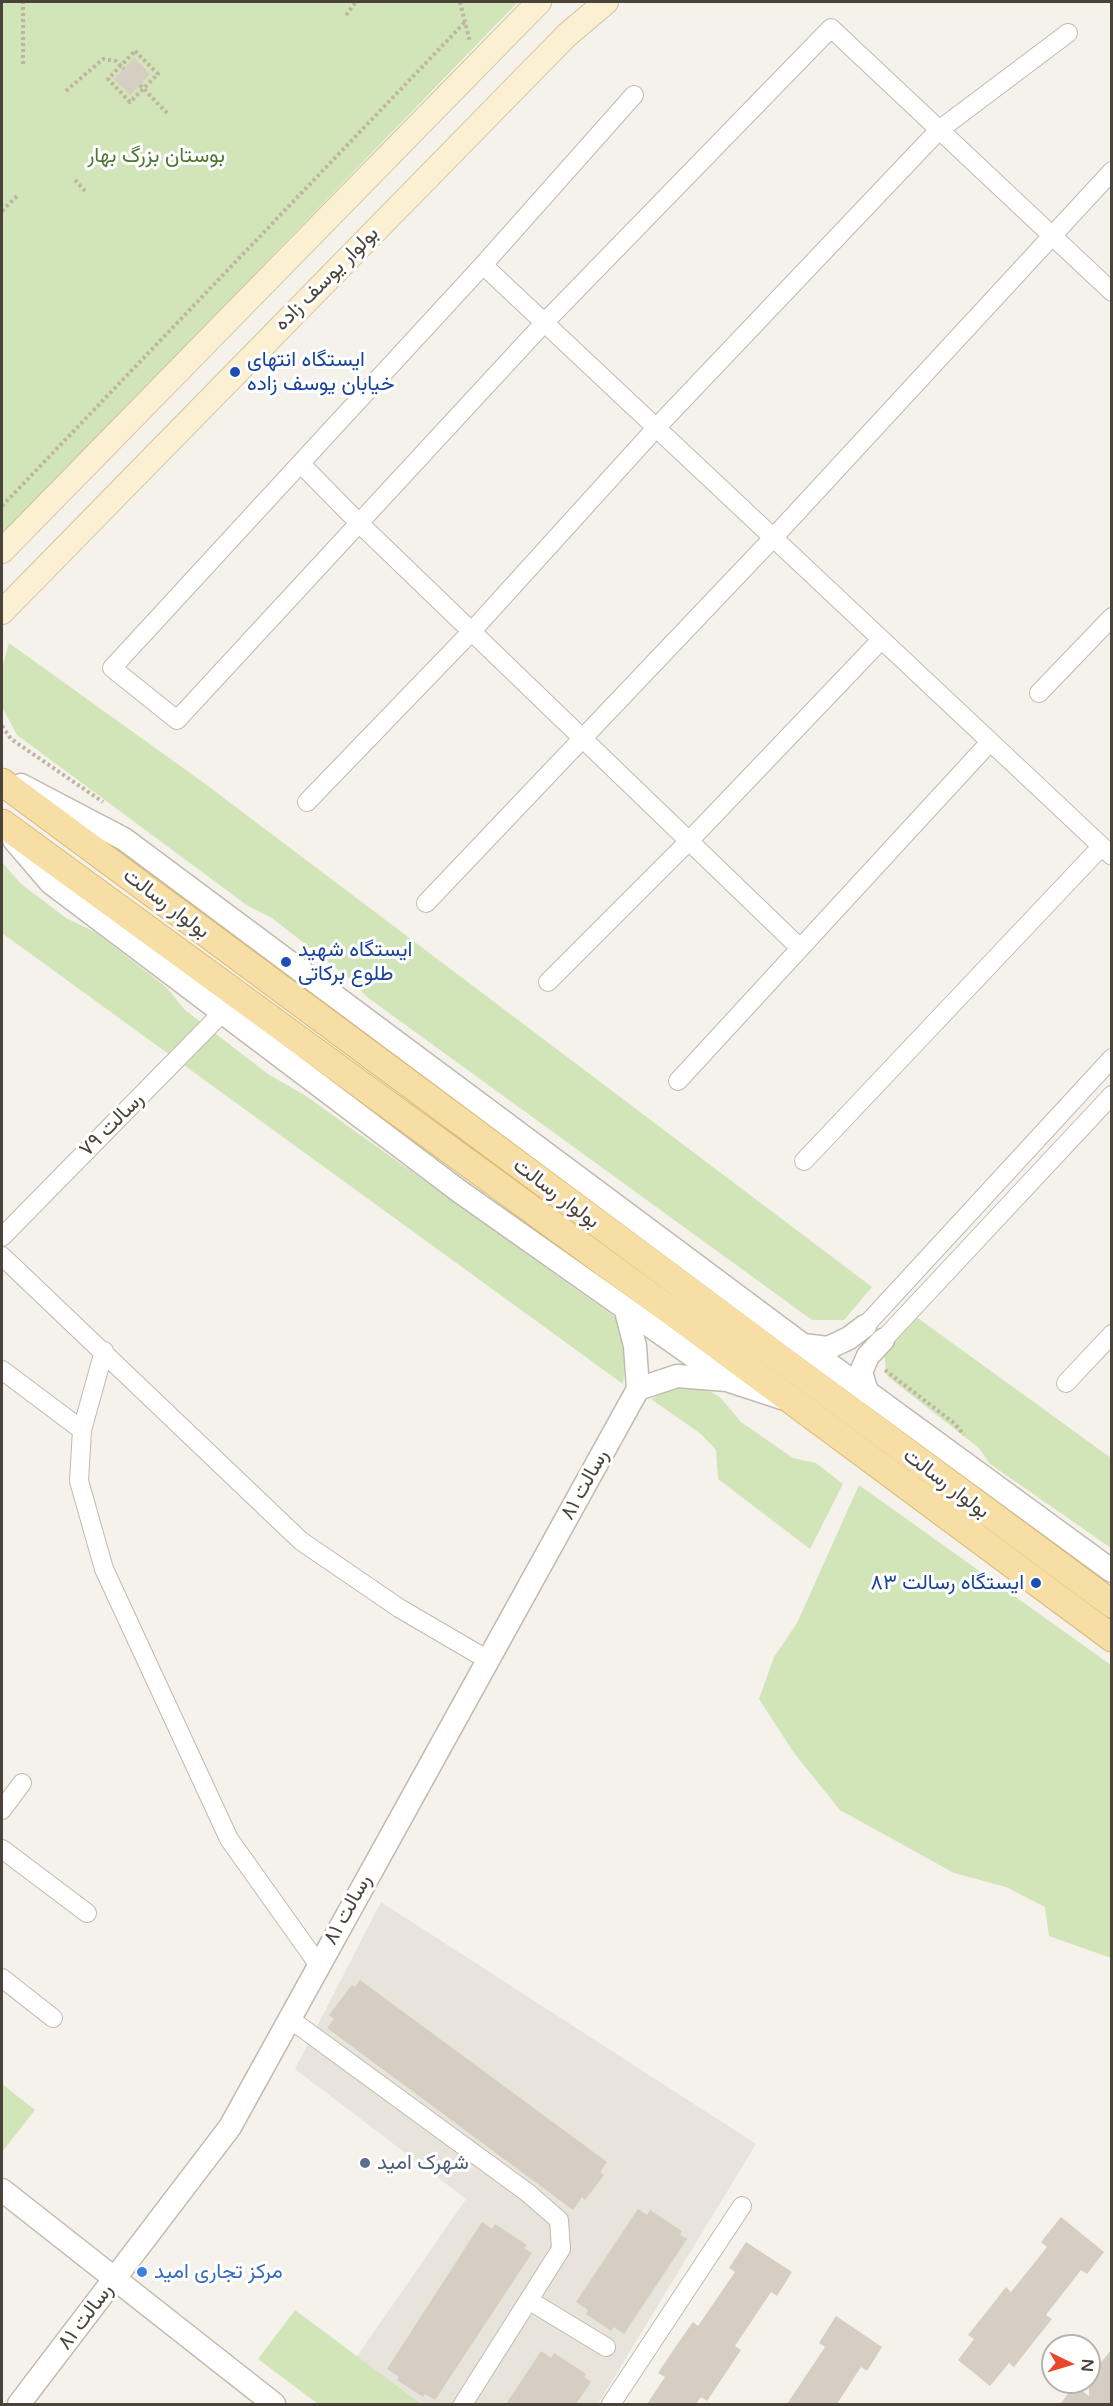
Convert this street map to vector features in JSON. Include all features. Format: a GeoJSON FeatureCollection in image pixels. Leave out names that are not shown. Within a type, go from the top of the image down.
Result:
{"type":"FeatureCollection","features":[{"type":"Feature","properties":{"kind":"main road","name":"بولوار یوسف زاده"},"geometry":{"type":"LineString","coordinates":[[2,551],[539,2]]}},
{"type":"Feature","properties":{"kind":"main road","name":"بولوار یوسف زاده"},"geometry":{"type":"LineString","coordinates":[[2,612],[558,44],[606,2]]}},
{"type":"Feature","properties":{"kind":"main road","name":"بولوار رسالت"},"geometry":{"type":"LineString","coordinates":[[2,782],[1112,1604]]}},
{"type":"Feature","properties":{"kind":"main road","name":"بولوار رسالت"},"geometry":{"type":"LineString","coordinates":[[2,824],[1112,1638]]}},
{"type":"Feature","properties":{"kind":"street"},"geometry":{"type":"LineString","coordinates":[[634,95],[483,265],[112,668],[177,720],[544,323],[831,28],[1112,292]]}},
{"type":"Feature","properties":{"kind":"street"},"geometry":{"type":"LineString","coordinates":[[307,802],[472,632],[656,428],[939,130],[1068,33]]}},
{"type":"Feature","properties":{"kind":"street"},"geometry":{"type":"LineString","coordinates":[[426,903],[773,538],[1112,171]]}},
{"type":"Feature","properties":{"kind":"street"},"geometry":{"type":"LineString","coordinates":[[483,265],[1106,852],[804,1161]]}},
{"type":"Feature","properties":{"kind":"street"},"geometry":{"type":"LineString","coordinates":[[301,464],[359,523],[800,947]]}},
{"type":"Feature","properties":{"kind":"street"},"geometry":{"type":"LineString","coordinates":[[1040,693],[1112,617]]}},
{"type":"Feature","properties":{"kind":"street"},"geometry":{"type":"LineString","coordinates":[[548,982],[689,841],[881,640]]}},
{"type":"Feature","properties":{"kind":"street"},"geometry":{"type":"LineString","coordinates":[[678,1081],[990,742]]}},
{"type":"Feature","properties":{"kind":"street"},"geometry":{"type":"LineString","coordinates":[[2,775],[124,839],[802,1346],[1112,1571]]}},
{"type":"Feature","properties":{"kind":"street"},"geometry":{"type":"LineString","coordinates":[[2,824],[51,883],[459,1191],[626,1311],[727,1380]]}},
{"type":"Feature","properties":{"kind":"street","name":"رسالت ۷۹"},"geometry":{"type":"LineString","coordinates":[[2,1237],[222,1012]]}},
{"type":"Feature","properties":{"kind":"street"},"geometry":{"type":"LineString","coordinates":[[802,1346],[828,1348],[849,1338],[865,1326],[1112,1058]]}},
{"type":"Feature","properties":{"kind":"street"},"geometry":{"type":"LineString","coordinates":[[867,1392],[861,1372],[868,1356],[1112,1095]]}},
{"type":"Feature","properties":{"kind":"street"},"geometry":{"type":"LineString","coordinates":[[2,1256],[301,1541],[399,1608],[488,1660]]}},
{"type":"Feature","properties":{"kind":"street"},"geometry":{"type":"LineString","coordinates":[[626,1311],[635,1346],[638,1389],[677,1376],[727,1380],[790,1401]]}},
{"type":"Feature","properties":{"kind":"street"},"geometry":{"type":"LineString","coordinates":[[1066,1383],[1112,1334]]}},
{"type":"Feature","properties":{"kind":"street"},"geometry":{"type":"LineString","coordinates":[[104,1352],[82,1430],[79,1481],[104,1569],[229,1839],[318,1964]]}},
{"type":"Feature","properties":{"kind":"street"},"geometry":{"type":"LineString","coordinates":[[2,1370],[82,1430]]}},
{"type":"Feature","properties":{"kind":"street","name":"رسالت ۸۱"},"geometry":{"type":"LineString","coordinates":[[19,2404],[230,2127],[318,1964],[638,1389]]}},
{"type":"Feature","properties":{"kind":"street"},"geometry":{"type":"LineString","coordinates":[[2,1810],[22,1783]]}},
{"type":"Feature","properties":{"kind":"street"},"geometry":{"type":"LineString","coordinates":[[2,1849],[87,1913]]}},
{"type":"Feature","properties":{"kind":"street"},"geometry":{"type":"LineString","coordinates":[[2,1978],[53,2018]]}},
{"type":"Feature","properties":{"kind":"street"},"geometry":{"type":"LineString","coordinates":[[290,2019],[528,2193],[559,2220],[562,2235],[561,2249],[463,2404]]}},
{"type":"Feature","properties":{"kind":"street"},"geometry":{"type":"LineString","coordinates":[[2,2190],[274,2404]]}},
{"type":"Feature","properties":{"kind":"street"},"geometry":{"type":"LineString","coordinates":[[611,2404],[742,2206]]}},
{"type":"Feature","properties":{"kind":"street"},"geometry":{"type":"LineString","coordinates":[[530,2301],[606,2347]]}},
{"type":"Feature","properties":{"kind":"path"},"geometry":{"type":"LineString","coordinates":[[22,64],[23,2]]}},
{"type":"Feature","properties":{"kind":"path"},"geometry":{"type":"LineString","coordinates":[[346,15],[356,2]]}},
{"type":"Feature","properties":{"kind":"path"},"geometry":{"type":"LineString","coordinates":[[460,2],[476,68]]}},
{"type":"Feature","properties":{"kind":"path"},"geometry":{"type":"LineString","coordinates":[[2,506],[465,22]]}},
{"type":"Feature","properties":{"kind":"path"},"geometry":{"type":"LineString","coordinates":[[135,51],[158,74],[142,87],[130,102],[108,79],[122,67],[135,51]]}},
{"type":"Feature","properties":{"kind":"path"},"geometry":{"type":"LineString","coordinates":[[66,91],[103,58],[110,58],[122,67]]}},
{"type":"Feature","properties":{"kind":"path"},"geometry":{"type":"LineString","coordinates":[[142,87],[168,114]]}},
{"type":"Feature","properties":{"kind":"path"},"geometry":{"type":"LineString","coordinates":[[75,180],[85,191]]}},
{"type":"Feature","properties":{"kind":"path"},"geometry":{"type":"LineString","coordinates":[[2,211],[19,194]]}},
{"type":"Feature","properties":{"kind":"shaded area","name":"شهرک امید"},"geometry":{"type":"Polygon","coordinates":[[[381,1902],[756,2144],[598,2404],[324,2404],[466,2199],[295,2069],[381,1902]]]}},
{"type":"Feature","properties":{"kind":"green space","name":"بوستان بزرگ بهار"},"geometry":{"type":"Polygon","coordinates":[[[2,2],[518,2],[2,535],[2,2]]]}},
{"type":"Feature","properties":{"kind":"green space"},"geometry":{"type":"Polygon","coordinates":[[[9,643],[204,783],[872,1287],[844,1320],[812,1320],[367,997],[351,980],[272,918],[248,906],[17,735],[2,707],[2,668],[9,643]]]}},
{"type":"Feature","properties":{"kind":"green space"},"geometry":{"type":"Polygon","coordinates":[[[2,862],[20,883],[66,918],[95,932],[166,987],[185,1010],[268,1074],[306,1096],[615,1317],[627,1349],[623,1384],[2,933],[2,862]]]}},
{"type":"Feature","properties":{"kind":"green space"},"geometry":{"type":"Polygon","coordinates":[[[915,1316],[1111,1458],[1111,1548],[990,1464],[979,1448],[887,1376],[884,1354],[915,1316]]]}},
{"type":"Feature","properties":{"kind":"green space"},"geometry":{"type":"Polygon","coordinates":[[[675,1387],[707,1390],[720,1397],[741,1422],[793,1458],[816,1463],[843,1484],[810,1549],[718,1479],[716,1450],[701,1434],[651,1399],[675,1387]]]}},
{"type":"Feature","properties":{"kind":"green space"},"geometry":{"type":"Polygon","coordinates":[[[859,1485],[1111,1665],[1111,1958],[1049,1936],[1045,1907],[1006,1887],[954,1873],[840,1810],[794,1753],[759,1699],[774,1657],[797,1623],[859,1485]]]}},
{"type":"Feature","properties":{"kind":"green space"},"geometry":{"type":"Polygon","coordinates":[[[2,2084],[35,2110],[2,2152],[2,2084]]]}},
{"type":"Feature","properties":{"kind":"green space"},"geometry":{"type":"Polygon","coordinates":[[[295,2310],[421,2404],[318,2404],[258,2359],[295,2310]]]}},
{"type":"Feature","properties":{"kind":"building"},"geometry":{"type":"Polygon","coordinates":[[[134,58],[150,74],[130,95],[114,79],[134,58]]]}},
{"type":"Feature","properties":{"kind":"building"},"geometry":{"type":"Polygon","coordinates":[[[360,1980],[607,2162],[600,2172],[604,2175],[585,2200],[582,2197],[573,2210],[327,2028],[334,2019],[329,2015],[352,1985],[355,1987],[360,1980]]]}},
{"type":"Feature","properties":{"kind":"building"},"geometry":{"type":"Polygon","coordinates":[[[638,2209],[647,2215],[650,2210],[682,2231],[680,2235],[687,2239],[624,2334],[614,2327],[611,2331],[586,2314],[588,2310],[576,2302],[638,2209]]]}},
{"type":"Feature","properties":{"kind":"building"},"geometry":{"type":"Polygon","coordinates":[[[1061,2217],[1104,2252],[1087,2274],[1081,2270],[1046,2315],[1052,2319],[1014,2367],[1009,2363],[990,2386],[958,2360],[974,2339],[968,2335],[1006,2287],[1011,2292],[1047,2247],[1041,2242],[1061,2217]]]}},
{"type":"Feature","properties":{"kind":"building"},"geometry":{"type":"Polygon","coordinates":[[[482,2222],[492,2229],[495,2224],[527,2245],[524,2248],[532,2253],[435,2400],[425,2394],[423,2397],[397,2380],[399,2377],[387,2369],[482,2222]]]}},
{"type":"Feature","properties":{"kind":"building"},"geometry":{"type":"Polygon","coordinates":[[[746,2242],[792,2272],[777,2296],[771,2292],[735,2346],[741,2350],[707,2401],[701,2397],[696,2404],[647,2404],[665,2377],[658,2373],[693,2322],[698,2326],[735,2272],[729,2268],[746,2242]]]}},
{"type":"Feature","properties":{"kind":"building"},"geometry":{"type":"Polygon","coordinates":[[[836,2316],[882,2347],[867,2371],[861,2367],[837,2404],[787,2404],[825,2347],[819,2343],[836,2316]]]}},
{"type":"Feature","properties":{"kind":"building"},"geometry":{"type":"Polygon","coordinates":[[[1112,2349],[1112,2404],[1060,2404],[1068,2394],[1089,2396],[1089,2394],[1101,2394],[1101,2362],[1112,2349]]]}},
{"type":"Feature","properties":{"kind":"building"},"geometry":{"type":"Polygon","coordinates":[[[541,2351],[551,2358],[554,2353],[586,2374],[584,2377],[591,2382],[576,2404],[506,2404],[541,2351]]]}},
{"type":"Feature","properties":{"kind":"place","name":"ایستگاه انتهای خیابان یوسف زاده"},"geometry":{"type":"Point","coordinates":[235,372]}},
{"type":"Feature","properties":{"kind":"place","name":"ایستگاه شهید طلوع برکاتی"},"geometry":{"type":"Point","coordinates":[286,962]}},
{"type":"Feature","properties":{"kind":"place","name":"ایستگاه رسالت ۸۳"},"geometry":{"type":"Point","coordinates":[1036,1583]}},
{"type":"Feature","properties":{"kind":"place","name":"شهرک امید"},"geometry":{"type":"Point","coordinates":[365,2163]}},
{"type":"Feature","properties":{"kind":"place","name":"مرکز تجاری امید"},"geometry":{"type":"Point","coordinates":[142,2272]}}]}
